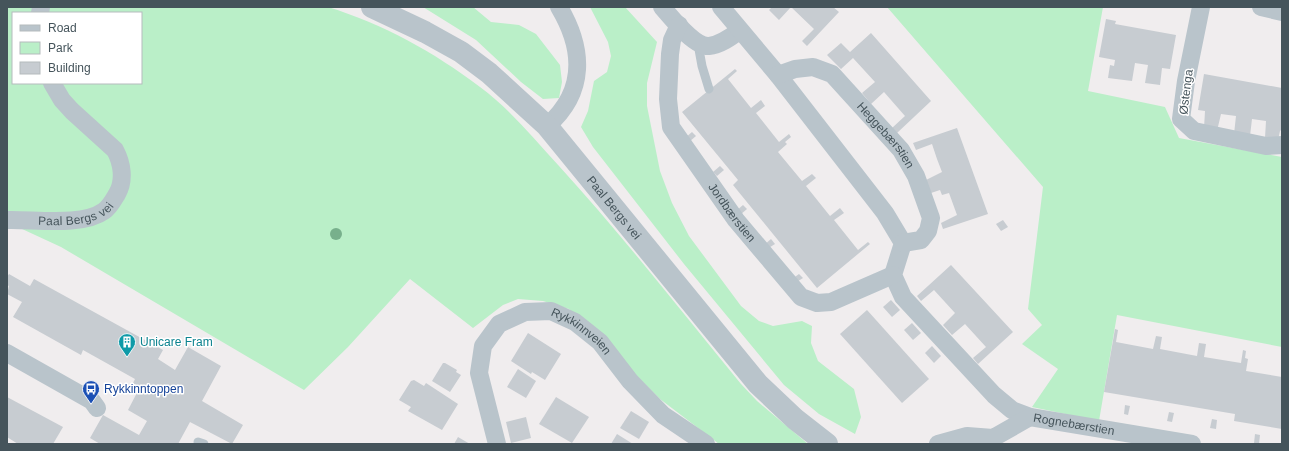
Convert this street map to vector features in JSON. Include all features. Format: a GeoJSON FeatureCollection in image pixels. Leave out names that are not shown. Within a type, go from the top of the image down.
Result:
{"type":"FeatureCollection","features":[{"type":"Feature","properties":{"kind":"street","name":"Paal Bergs vei"},"geometry":{"type":"LineString","coordinates":[[372,7],[426,32],[460,52],[507,88],[547,126],[758,384],[795,419],[827,444]]}},
{"type":"Feature","properties":{"kind":"street"},"geometry":{"type":"LineString","coordinates":[[547,126],[557,117],[567,103],[573,92],[578,74],[577,50],[567,21],[559,7]]}},
{"type":"Feature","properties":{"kind":"street"},"geometry":{"type":"LineString","coordinates":[[662,7],[698,44],[709,46],[726,40],[739,31]]}},
{"type":"Feature","properties":{"kind":"street"},"geometry":{"type":"LineString","coordinates":[[720,7],[778,76],[885,213],[903,243],[893,275],[903,297],[994,395],[1012,410],[1030,417]]}},
{"type":"Feature","properties":{"kind":"street","name":"Østenga"},"geometry":{"type":"LineString","coordinates":[[1201,7],[1186,80],[1181,119],[1194,131],[1266,146],[1282,145]]}},
{"type":"Feature","properties":{"kind":"street"},"geometry":{"type":"LineString","coordinates":[[1261,7],[1282,12]]}},
{"type":"Feature","properties":{"kind":"street","name":"Jordbærstien"},"geometry":{"type":"LineString","coordinates":[[679,25],[672,40],[670,54],[668,99],[671,127],[736,220],[801,297],[817,303],[831,302],[893,275]]}},
{"type":"Feature","properties":{"kind":"street","name":"Heggebærstien"},"geometry":{"type":"LineString","coordinates":[[778,76],[795,70],[812,67],[832,74],[901,150],[916,176],[931,218],[928,231],[921,240],[903,243]]}},
{"type":"Feature","properties":{"kind":"street","name":"Paal Bergs vei"},"geometry":{"type":"LineString","coordinates":[[7,220],[72,220],[97,216],[106,210],[119,190],[122,180],[122,168],[119,158],[114,150],[72,112],[62,100],[53,84]]}},
{"type":"Feature","properties":{"kind":"street","name":"Rykkinnveien"},"geometry":{"type":"LineString","coordinates":[[496,444],[479,373],[483,346],[499,324],[525,312],[551,311],[575,322],[600,342],[630,381],[663,415],[706,444]]}},
{"type":"Feature","properties":{"kind":"street"},"geometry":{"type":"LineString","coordinates":[[7,353],[92,401],[99,413]]}},
{"type":"Feature","properties":{"kind":"street","name":"Rognebærstien"},"geometry":{"type":"LineString","coordinates":[[938,444],[958,437],[967,436],[994,438],[1030,417],[1192,444]]}},
{"type":"Feature","properties":{"kind":"lane"},"geometry":{"type":"LineString","coordinates":[[698,44],[702,66],[709,89]]}},
{"type":"Feature","properties":{"kind":"green space"},"geometry":{"type":"Polygon","coordinates":[[[7,7],[328,7],[388,31],[445,62],[491,96],[512,115],[606,219],[741,384],[757,401],[808,444],[719,444],[660,399],[569,309],[543,301],[518,299],[503,305],[473,328],[410,279],[348,347],[304,390],[61,247],[7,222],[7,7]]]}},
{"type":"Feature","properties":{"kind":"green space"},"geometry":{"type":"Polygon","coordinates":[[[423,7],[473,7],[491,22],[519,25],[536,34],[560,65],[562,82],[559,98],[543,99],[521,82],[476,40],[423,7]]]}},
{"type":"Feature","properties":{"kind":"green space"},"geometry":{"type":"Polygon","coordinates":[[[590,7],[625,7],[657,42],[647,83],[647,106],[660,171],[672,203],[689,236],[741,306],[759,321],[773,326],[802,321],[812,326],[811,343],[818,361],[854,389],[861,417],[855,434],[819,414],[784,385],[684,264],[593,147],[581,127],[588,111],[594,81],[607,72],[611,56],[608,42],[590,7]]]}},
{"type":"Feature","properties":{"kind":"green space"},"geometry":{"type":"Polygon","coordinates":[[[887,7],[1103,7],[1088,91],[1165,107],[1179,138],[1282,157],[1282,347],[1117,315],[1099,421],[1032,407],[1058,369],[1022,344],[1042,325],[1028,309],[1043,187],[887,7]]]}},
{"type":"Feature","properties":{"kind":"building"},"geometry":{"type":"Polygon","coordinates":[[[772,7],[791,7],[779,20],[769,10],[772,7]]]}},
{"type":"Feature","properties":{"kind":"building"},"geometry":{"type":"Polygon","coordinates":[[[791,7],[833,7],[839,12],[807,46],[802,41],[814,29],[791,7]]]}},
{"type":"Feature","properties":{"kind":"building"},"geometry":{"type":"Polygon","coordinates":[[[1106,19],[1116,21],[1115,24],[1176,35],[1170,69],[1162,68],[1160,85],[1145,83],[1148,65],[1135,63],[1132,81],[1108,78],[1110,65],[1114,66],[1115,60],[1099,57],[1106,19]]]}},
{"type":"Feature","properties":{"kind":"building"},"geometry":{"type":"Polygon","coordinates":[[[871,33],[931,101],[897,133],[892,128],[905,116],[884,92],[871,104],[862,93],[875,82],[853,58],[841,69],[827,55],[841,43],[850,52],[871,33]]]}},
{"type":"Feature","properties":{"kind":"building"},"geometry":{"type":"Polygon","coordinates":[[[735,69],[737,71],[728,79],[751,108],[761,100],[765,106],[756,113],[779,142],[789,134],[791,137],[785,142],[787,144],[778,152],[802,181],[812,174],[816,178],[806,186],[830,216],[840,208],[844,213],[834,220],[858,250],[868,242],[870,244],[817,288],[733,185],[738,180],[682,112],[735,69]]]}},
{"type":"Feature","properties":{"kind":"building"},"geometry":{"type":"Polygon","coordinates":[[[1204,74],[1282,88],[1282,129],[1278,140],[1265,138],[1266,121],[1252,119],[1250,136],[1234,134],[1236,116],[1221,114],[1217,131],[1204,128],[1205,111],[1198,110],[1204,74]]]}},
{"type":"Feature","properties":{"kind":"building"},"geometry":{"type":"Polygon","coordinates":[[[957,128],[988,214],[943,229],[941,223],[957,215],[949,193],[942,195],[940,190],[931,193],[926,180],[942,172],[932,144],[916,150],[913,143],[957,128]]]}},
{"type":"Feature","properties":{"kind":"building"},"geometry":{"type":"Polygon","coordinates":[[[692,132],[696,136],[689,142],[685,138],[692,132]]]}},
{"type":"Feature","properties":{"kind":"building"},"geometry":{"type":"Polygon","coordinates":[[[720,166],[724,170],[717,176],[713,172],[720,166]]]}},
{"type":"Feature","properties":{"kind":"building"},"geometry":{"type":"Polygon","coordinates":[[[743,205],[747,209],[740,215],[736,211],[743,205]]]}},
{"type":"Feature","properties":{"kind":"building"},"geometry":{"type":"Polygon","coordinates":[[[1003,220],[1008,227],[1001,231],[996,224],[1003,220]]]}},
{"type":"Feature","properties":{"kind":"building"},"geometry":{"type":"Polygon","coordinates":[[[771,239],[775,244],[767,249],[764,245],[771,239]]]}},
{"type":"Feature","properties":{"kind":"building"},"geometry":{"type":"Polygon","coordinates":[[[951,265],[1013,332],[978,364],[973,358],[986,347],[965,324],[952,335],[943,325],[955,313],[934,290],[921,301],[917,296],[951,265]]]}},
{"type":"Feature","properties":{"kind":"building","name":"Unicare Fram"},"geometry":{"type":"Polygon","coordinates":[[[9,274],[30,286],[34,279],[163,350],[158,359],[175,370],[188,347],[221,366],[202,401],[243,425],[232,444],[190,422],[178,444],[100,444],[90,438],[103,415],[139,435],[147,421],[128,410],[140,387],[133,383],[135,379],[83,350],[81,355],[13,317],[22,302],[7,294],[9,286],[7,285],[7,277],[9,274]]]}},
{"type":"Feature","properties":{"kind":"building"},"geometry":{"type":"Polygon","coordinates":[[[799,274],[803,278],[795,283],[792,279],[799,274]]]}},
{"type":"Feature","properties":{"kind":"building"},"geometry":{"type":"Polygon","coordinates":[[[891,300],[900,310],[892,317],[883,307],[891,300]]]}},
{"type":"Feature","properties":{"kind":"building"},"geometry":{"type":"Polygon","coordinates":[[[867,310],[929,379],[902,403],[840,334],[867,310]]]}},
{"type":"Feature","properties":{"kind":"building"},"geometry":{"type":"Polygon","coordinates":[[[912,323],[921,333],[913,340],[904,330],[912,323]]]}},
{"type":"Feature","properties":{"kind":"building"},"geometry":{"type":"Polygon","coordinates":[[[1115,329],[1118,330],[1116,342],[1153,349],[1156,336],[1162,337],[1160,349],[1197,356],[1199,343],[1206,344],[1204,357],[1241,363],[1243,350],[1246,351],[1245,358],[1248,359],[1246,371],[1282,377],[1282,429],[1234,421],[1235,414],[1104,392],[1115,329]]]}},
{"type":"Feature","properties":{"kind":"building"},"geometry":{"type":"Polygon","coordinates":[[[528,333],[561,354],[545,380],[532,372],[531,374],[511,361],[528,333]]]}},
{"type":"Feature","properties":{"kind":"building"},"geometry":{"type":"Polygon","coordinates":[[[932,346],[941,356],[934,363],[925,353],[932,346]]]}},
{"type":"Feature","properties":{"kind":"building"},"geometry":{"type":"Polygon","coordinates":[[[443,363],[457,370],[456,372],[461,375],[450,392],[432,381],[443,363]]]}},
{"type":"Feature","properties":{"kind":"building"},"geometry":{"type":"Polygon","coordinates":[[[518,369],[536,381],[526,398],[507,387],[518,369]]]}},
{"type":"Feature","properties":{"kind":"building"},"geometry":{"type":"Polygon","coordinates":[[[414,380],[424,386],[426,383],[458,404],[442,430],[408,411],[411,407],[399,400],[411,381],[414,380]]]}},
{"type":"Feature","properties":{"kind":"building"},"geometry":{"type":"Polygon","coordinates":[[[7,397],[63,427],[53,444],[18,444],[7,437],[7,397]]]}},
{"type":"Feature","properties":{"kind":"building"},"geometry":{"type":"Polygon","coordinates":[[[556,397],[589,417],[572,443],[539,424],[556,397]]]}},
{"type":"Feature","properties":{"kind":"building"},"geometry":{"type":"Polygon","coordinates":[[[1125,405],[1130,406],[1128,415],[1124,414],[1125,405]]]}},
{"type":"Feature","properties":{"kind":"building"},"geometry":{"type":"Polygon","coordinates":[[[631,411],[649,422],[639,439],[620,428],[631,411]]]}},
{"type":"Feature","properties":{"kind":"building"},"geometry":{"type":"Polygon","coordinates":[[[1169,412],[1174,413],[1172,422],[1167,421],[1169,412]]]}},
{"type":"Feature","properties":{"kind":"building"},"geometry":{"type":"Polygon","coordinates":[[[526,417],[531,438],[511,443],[506,422],[526,417]]]}},
{"type":"Feature","properties":{"kind":"building"},"geometry":{"type":"Polygon","coordinates":[[[1212,419],[1217,420],[1216,429],[1210,428],[1212,419]]]}},
{"type":"Feature","properties":{"kind":"building"},"geometry":{"type":"Polygon","coordinates":[[[617,434],[633,444],[611,444],[617,434]]]}},
{"type":"Feature","properties":{"kind":"building"},"geometry":{"type":"Polygon","coordinates":[[[1255,434],[1260,435],[1259,444],[1254,443],[1255,434]]]}},
{"type":"Feature","properties":{"kind":"building"},"geometry":{"type":"Polygon","coordinates":[[[458,437],[470,444],[454,444],[458,437]]]}},
{"type":"Feature","properties":{"kind":"place","name":"Unicare Fram"},"geometry":{"type":"Point","coordinates":[127,357]}},
{"type":"Feature","properties":{"kind":"place","name":"Rykkinntoppen"},"geometry":{"type":"Point","coordinates":[91,404]}}]}
